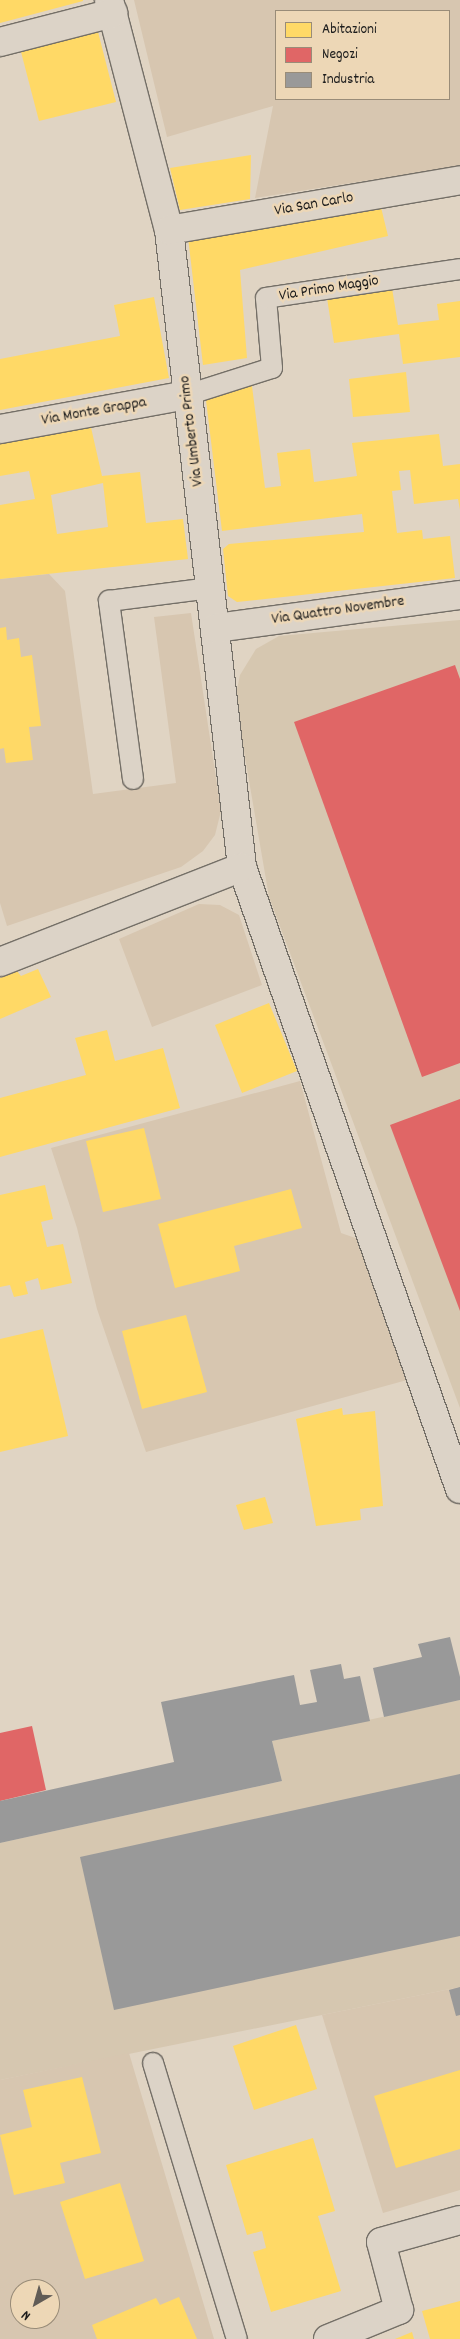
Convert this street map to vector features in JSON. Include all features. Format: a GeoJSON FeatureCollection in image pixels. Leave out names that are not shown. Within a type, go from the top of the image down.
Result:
{"type":"FeatureCollection","features":[{"type":"Feature","properties":{"kind":"street"},"geometry":{"type":"LineString","coordinates":[[0,42],[111,6]]}},
{"type":"Feature","properties":{"kind":"street","name":"Via Umberto Primo"},"geometry":{"type":"LineString","coordinates":[[111,6],[168,230],[216,628],[242,867],[460,1490]]}},
{"type":"Feature","properties":{"kind":"street","name":"Via San Carlo"},"geometry":{"type":"LineString","coordinates":[[168,230],[460,180]]}},
{"type":"Feature","properties":{"kind":"street","name":"Via Monte Grappa"},"geometry":{"type":"LineString","coordinates":[[0,429],[187,395]]}},
{"type":"Feature","properties":{"kind":"street","name":"Via Quattro Novembre"},"geometry":{"type":"LineString","coordinates":[[216,628],[460,594]]}},
{"type":"Feature","properties":{"kind":"street"},"geometry":{"type":"LineString","coordinates":[[0,962],[242,867]]}},
{"type":"Feature","properties":{"kind":"street"},"geometry":{"type":"LineString","coordinates":[[328,2339],[399,2310],[381,2242],[460,2220]]}},
{"type":"Feature","properties":{"kind":"lane","name":"Via Primo Maggio"},"geometry":{"type":"LineString","coordinates":[[187,395],[272,368],[266,298],[460,269]]}},
{"type":"Feature","properties":{"kind":"lane"},"geometry":{"type":"LineString","coordinates":[[132,779],[108,601],[210,588]]}},
{"type":"Feature","properties":{"kind":"lane"},"geometry":{"type":"LineString","coordinates":[[154,2063],[237,2339]]}},
{"type":"Feature","properties":{"kind":"shaded area"},"geometry":{"type":"Polygon","coordinates":[[[134,0],[460,0],[460,166],[255,198],[273,106],[167,137],[134,0]]]}},
{"type":"Feature","properties":{"kind":"shaded area"},"geometry":{"type":"Polygon","coordinates":[[[49,574],[65,591],[93,794],[176,783],[154,617],[191,613],[221,811],[215,835],[203,851],[181,867],[7,926],[0,903],[0,579],[49,574]]]}},
{"type":"Feature","properties":{"kind":"shaded area"},"geometry":{"type":"Polygon","coordinates":[[[460,620],[460,1408],[269,897],[235,699],[240,675],[256,649],[279,636],[460,620]]]}},
{"type":"Feature","properties":{"kind":"shaded area"},"geometry":{"type":"Polygon","coordinates":[[[199,904],[220,905],[239,915],[262,985],[152,1027],[119,939],[199,904]]]}},
{"type":"Feature","properties":{"kind":"shaded area"},"geometry":{"type":"Polygon","coordinates":[[[300,1081],[341,1233],[364,1241],[407,1380],[146,1452],[97,1309],[77,1228],[51,1148],[300,1081]]]}},
{"type":"Feature","properties":{"kind":"shaded area"},"geometry":{"type":"Polygon","coordinates":[[[460,1700],[460,1987],[0,2080],[0,1843],[282,1781],[272,1741],[460,1700]]]}},
{"type":"Feature","properties":{"kind":"shaded area"},"geometry":{"type":"Polygon","coordinates":[[[460,1987],[460,2190],[383,2213],[322,2015],[460,1987]]]}},
{"type":"Feature","properties":{"kind":"shaded area"},"geometry":{"type":"Polygon","coordinates":[[[129,2053],[214,2339],[0,2339],[0,2080],[129,2053]]]}},
{"type":"Feature","properties":{"kind":"building: Abitazioni"},"geometry":{"type":"Polygon","coordinates":[[[0,0],[83,0],[83,1],[0,23],[0,0]]]}},
{"type":"Feature","properties":{"kind":"building: Abitazioni"},"geometry":{"type":"Polygon","coordinates":[[[97,28],[116,102],[39,121],[20,48],[97,28]]]}},
{"type":"Feature","properties":{"kind":"building: Abitazioni"},"geometry":{"type":"Polygon","coordinates":[[[251,155],[250,199],[180,210],[170,168],[251,155]]]}},
{"type":"Feature","properties":{"kind":"building: Abitazioni"},"geometry":{"type":"Polygon","coordinates":[[[379,199],[388,236],[240,270],[247,358],[203,365],[188,237],[379,199]]]}},
{"type":"Feature","properties":{"kind":"building: Abitazioni"},"geometry":{"type":"Polygon","coordinates":[[[392,288],[398,325],[439,320],[437,304],[460,301],[460,357],[403,364],[399,334],[334,343],[327,298],[392,288]]]}},
{"type":"Feature","properties":{"kind":"building: Abitazioni"},"geometry":{"type":"Polygon","coordinates":[[[154,297],[169,378],[0,410],[0,359],[120,336],[114,305],[154,297]]]}},
{"type":"Feature","properties":{"kind":"building: Abitazioni"},"geometry":{"type":"Polygon","coordinates":[[[406,372],[410,412],[353,417],[349,379],[406,372]]]}},
{"type":"Feature","properties":{"kind":"building: Abitazioni"},"geometry":{"type":"Polygon","coordinates":[[[252,386],[265,488],[281,486],[277,453],[310,449],[314,482],[357,476],[352,443],[439,434],[443,466],[460,464],[460,510],[458,499],[414,504],[410,470],[399,471],[401,490],[392,491],[397,533],[422,530],[423,539],[450,536],[455,578],[237,602],[228,596],[223,549],[229,544],[364,532],[362,514],[222,531],[205,392],[252,386]]]}},
{"type":"Feature","properties":{"kind":"building: Abitazioni"},"geometry":{"type":"Polygon","coordinates":[[[90,423],[102,476],[140,472],[146,523],[183,519],[188,559],[0,579],[0,505],[35,499],[29,471],[0,476],[0,435],[90,423]],[[103,483],[51,495],[57,534],[108,527],[103,483]]]}},
{"type":"Feature","properties":{"kind":"building: Abitazioni"},"geometry":{"type":"Polygon","coordinates":[[[6,627],[7,640],[19,638],[21,657],[32,655],[41,726],[29,727],[33,760],[6,763],[4,748],[0,749],[0,628],[6,627]]]}},
{"type":"Feature","properties":{"kind":"building: Abitazioni"},"geometry":{"type":"Polygon","coordinates":[[[38,969],[51,997],[0,1019],[0,978],[17,971],[21,976],[38,969]]]}},
{"type":"Feature","properties":{"kind":"building: Abitazioni"},"geometry":{"type":"Polygon","coordinates":[[[269,1003],[297,1071],[242,1093],[215,1025],[269,1003]]]}},
{"type":"Feature","properties":{"kind":"building: Abitazioni"},"geometry":{"type":"Polygon","coordinates":[[[107,1030],[115,1061],[163,1048],[180,1108],[0,1157],[0,1098],[86,1075],[75,1038],[107,1030]]]}},
{"type":"Feature","properties":{"kind":"building: Abitazioni"},"geometry":{"type":"Polygon","coordinates":[[[144,1128],[161,1199],[103,1212],[86,1141],[144,1128]]]}},
{"type":"Feature","properties":{"kind":"building: Abitazioni"},"geometry":{"type":"Polygon","coordinates":[[[45,1185],[53,1219],[41,1222],[47,1247],[63,1244],[72,1283],[41,1290],[38,1278],[25,1282],[28,1294],[14,1297],[10,1285],[0,1287],[0,1195],[45,1185]]]}},
{"type":"Feature","properties":{"kind":"building: Abitazioni"},"geometry":{"type":"Polygon","coordinates":[[[291,1189],[302,1228],[234,1246],[240,1271],[175,1288],[158,1224],[291,1189]]]}},
{"type":"Feature","properties":{"kind":"building: Abitazioni"},"geometry":{"type":"Polygon","coordinates":[[[186,1315],[207,1392],[142,1409],[122,1331],[186,1315]]]}},
{"type":"Feature","properties":{"kind":"building: Abitazioni"},"geometry":{"type":"Polygon","coordinates":[[[43,1329],[68,1436],[0,1452],[0,1339],[43,1329]]]}},
{"type":"Feature","properties":{"kind":"building: Abitazioni"},"geometry":{"type":"Polygon","coordinates":[[[342,1408],[343,1415],[375,1411],[383,1506],[360,1509],[361,1520],[316,1526],[296,1419],[342,1408]]]}},
{"type":"Feature","properties":{"kind":"building: Abitazioni"},"geometry":{"type":"Polygon","coordinates":[[[265,1497],[273,1523],[244,1530],[236,1505],[265,1497]]]}},
{"type":"Feature","properties":{"kind":"building: Abitazioni"},"geometry":{"type":"Polygon","coordinates":[[[296,2025],[317,2089],[254,2110],[233,2046],[296,2025]]]}},
{"type":"Feature","properties":{"kind":"building: Abitazioni"},"geometry":{"type":"Polygon","coordinates":[[[460,2070],[460,2149],[396,2168],[374,2096],[460,2070]]]}},
{"type":"Feature","properties":{"kind":"building: Abitazioni"},"geometry":{"type":"Polygon","coordinates":[[[82,2077],[101,2153],[60,2163],[65,2183],[14,2195],[0,2135],[32,2127],[23,2090],[82,2077]]]}},
{"type":"Feature","properties":{"kind":"building: Abitazioni"},"geometry":{"type":"Polygon","coordinates":[[[313,2138],[335,2211],[318,2216],[341,2291],[271,2312],[253,2252],[266,2248],[262,2231],[247,2235],[226,2165],[313,2138]]]}},
{"type":"Feature","properties":{"kind":"building: Abitazioni"},"geometry":{"type":"Polygon","coordinates":[[[120,2183],[144,2261],[85,2279],[60,2202],[120,2183]]]}},
{"type":"Feature","properties":{"kind":"building: Abitazioni"},"geometry":{"type":"Polygon","coordinates":[[[179,2297],[197,2339],[97,2339],[92,2325],[156,2298],[160,2305],[179,2297]]]}},
{"type":"Feature","properties":{"kind":"building: Abitazioni"},"geometry":{"type":"Polygon","coordinates":[[[460,2301],[460,2339],[430,2339],[422,2311],[460,2301]]]}},
{"type":"Feature","properties":{"kind":"building: Abitazioni"},"geometry":{"type":"Polygon","coordinates":[[[412,2332],[414,2339],[395,2339],[412,2332]]]}},
{"type":"Feature","properties":{"kind":"building: Negozi"},"geometry":{"type":"Polygon","coordinates":[[[455,665],[460,679],[460,1063],[422,1077],[294,722],[455,665]]]}},
{"type":"Feature","properties":{"kind":"building: Negozi"},"geometry":{"type":"Polygon","coordinates":[[[460,1099],[460,1311],[390,1125],[460,1099]]]}},
{"type":"Feature","properties":{"kind":"building: Negozi"},"geometry":{"type":"Polygon","coordinates":[[[32,1726],[46,1790],[0,1801],[0,1733],[32,1726]]]}},
{"type":"Feature","properties":{"kind":"building: Industria"},"geometry":{"type":"Polygon","coordinates":[[[450,1637],[460,1677],[460,1700],[384,1717],[373,1668],[422,1657],[418,1644],[450,1637]]]}},
{"type":"Feature","properties":{"kind":"building: Industria"},"geometry":{"type":"Polygon","coordinates":[[[341,1664],[344,1679],[360,1676],[370,1721],[272,1741],[282,1781],[0,1843],[0,1801],[174,1762],[161,1702],[294,1675],[300,1705],[317,1702],[310,1670],[341,1664]]]}},
{"type":"Feature","properties":{"kind":"building: Industria"},"geometry":{"type":"Polygon","coordinates":[[[460,1774],[460,1936],[114,2010],[80,1857],[460,1774]]]}},
{"type":"Feature","properties":{"kind":"building: Industria"},"geometry":{"type":"Polygon","coordinates":[[[460,1987],[460,2015],[456,2016],[449,1990],[460,1987]]]}}]}
